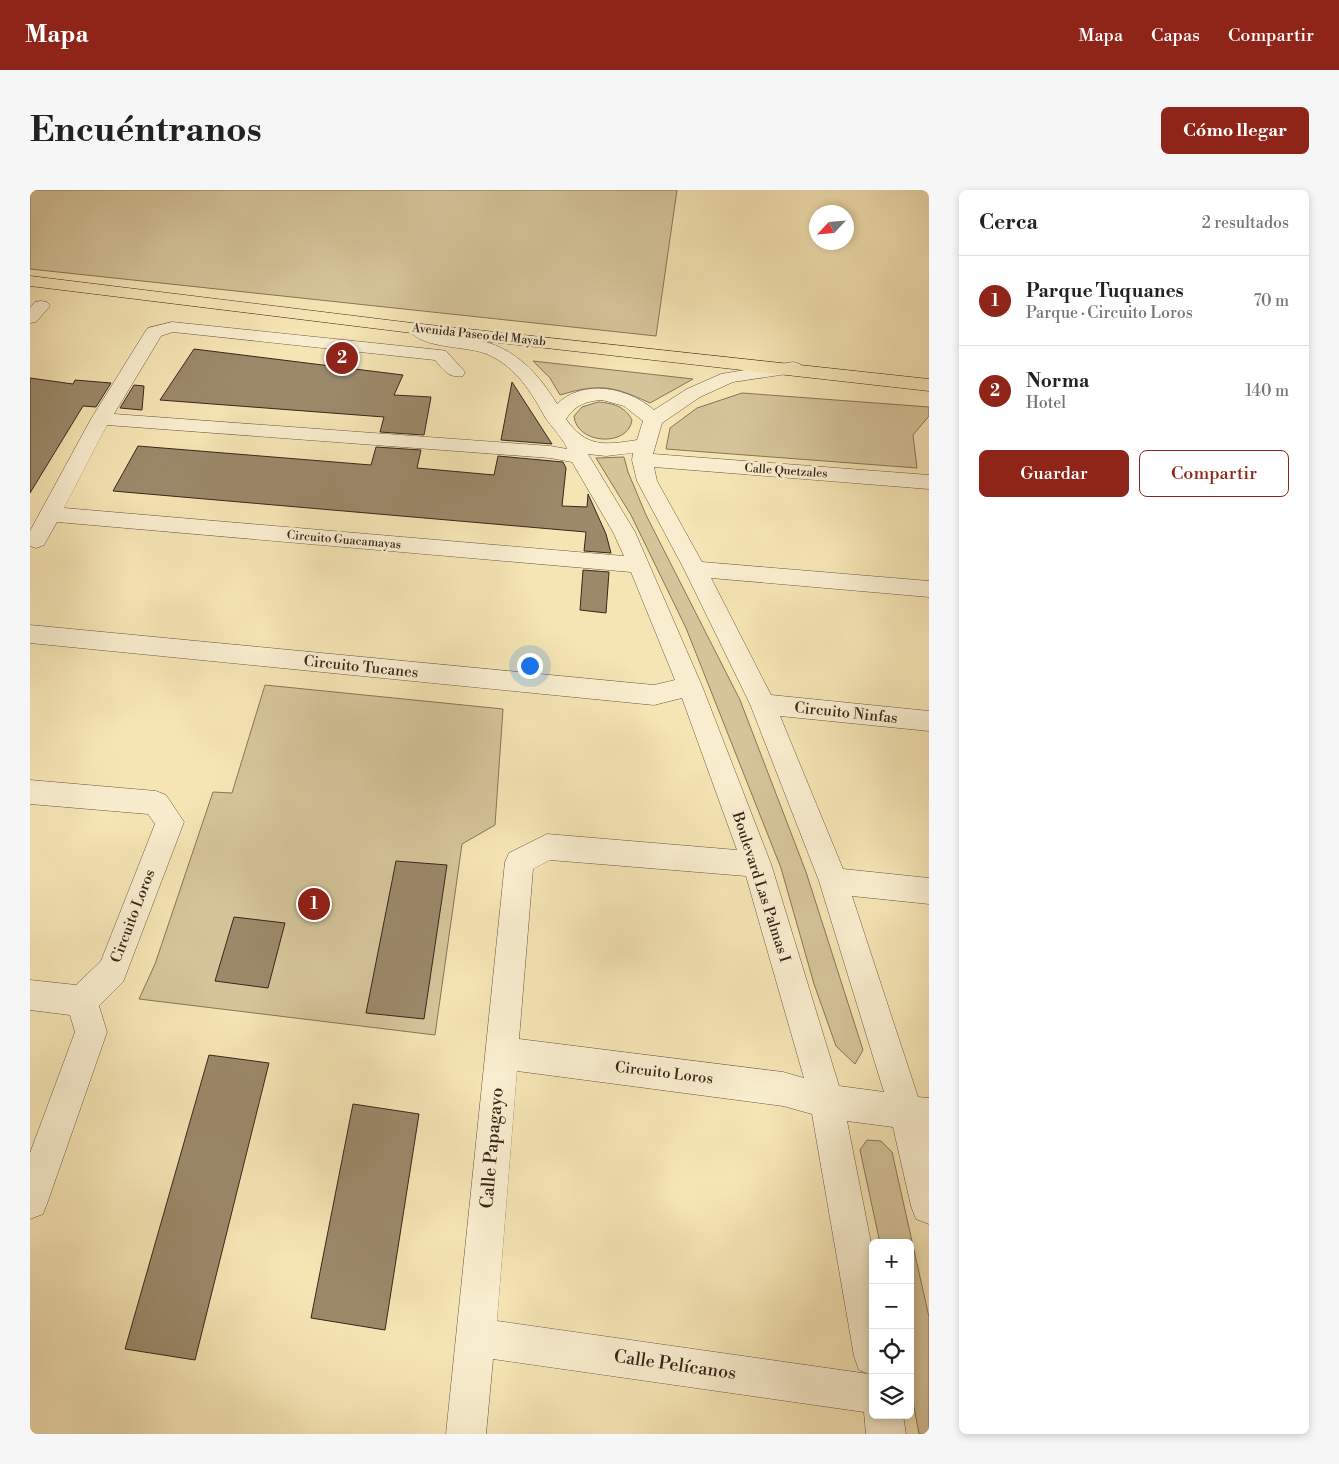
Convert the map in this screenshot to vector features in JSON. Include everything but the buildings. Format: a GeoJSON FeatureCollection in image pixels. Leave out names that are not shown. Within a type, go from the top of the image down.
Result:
{"type":"FeatureCollection","features":[{"type":"Feature","properties":{"kind":"main road","name":"Avenida Paseo del Mayab"},"geometry":{"type":"LineString","coordinates":[[30,281],[412,328],[793,368],[929,385]]}},
{"type":"Feature","properties":{"kind":"street"},"geometry":{"type":"LineString","coordinates":[[36,540],[101,419],[154,332],[172,327],[440,355],[456,372]]}},
{"type":"Feature","properties":{"kind":"street","name":"Boulevard Las Palmas I"},"geometry":{"type":"LineString","coordinates":[[412,328],[437,339],[481,346],[502,354],[527,373],[542,394],[565,434],[578,450],[624,532],[639,565],[690,686],[757,864],[827,1101],[869,1334]]}},
{"type":"Feature","properties":{"kind":"street"},"geometry":{"type":"LineString","coordinates":[[101,419],[550,452],[617,450],[647,442],[676,403],[692,394],[737,375],[793,368]]}},
{"type":"Feature","properties":{"kind":"street"},"geometry":{"type":"LineString","coordinates":[[556,419],[564,406],[573,400],[587,395],[602,394],[638,404],[647,442],[647,481],[695,569],[763,704],[833,881],[918,1114],[929,1206]]}},
{"type":"Feature","properties":{"kind":"street","name":"Calle Quetzales"},"geometry":{"type":"LineString","coordinates":[[647,442],[929,482]]}},
{"type":"Feature","properties":{"kind":"street","name":"Circuito Guacamayas"},"geometry":{"type":"LineString","coordinates":[[50,514],[639,565]]}},
{"type":"Feature","properties":{"kind":"street"},"geometry":{"type":"LineString","coordinates":[[695,569],[929,589]]}},
{"type":"Feature","properties":{"kind":"street","name":"Circuito Tucanes"},"geometry":{"type":"LineString","coordinates":[[30,634],[654,695],[690,686]]}},
{"type":"Feature","properties":{"kind":"street","name":"Circuito Ninfas"},"geometry":{"type":"LineString","coordinates":[[763,704],[929,721]]}},
{"type":"Feature","properties":{"kind":"street","name":"Circuito Loros"},"geometry":{"type":"LineString","coordinates":[[30,792],[156,802],[170,822],[112,971],[82,1001]]}},
{"type":"Feature","properties":{"kind":"street","name":"Calle Papagayo"},"geometry":{"type":"LineString","coordinates":[[466,1434],[519,862],[547,847],[757,864]]}},
{"type":"Feature","properties":{"kind":"street"},"geometry":{"type":"LineString","coordinates":[[833,881],[929,891]]}},
{"type":"Feature","properties":{"kind":"street"},"geometry":{"type":"LineString","coordinates":[[30,995],[82,1001],[91,1032],[30,1201]]}},
{"type":"Feature","properties":{"kind":"street","name":"Circuito Loros"},"geometry":{"type":"LineString","coordinates":[[500,1052],[784,1089],[827,1101]]}},
{"type":"Feature","properties":{"kind":"street"},"geometry":{"type":"LineString","coordinates":[[827,1101],[918,1114]]}},
{"type":"Feature","properties":{"kind":"street","name":"Calle Pelícanos"},"geometry":{"type":"LineString","coordinates":[[476,1337],[869,1393]]}},
{"type":"Feature","properties":{"kind":"street"},"geometry":{"type":"LineString","coordinates":[[884,1419],[886,1434]]}},
{"type":"Feature","properties":{"kind":"shaded area"},"geometry":{"type":"Polygon","coordinates":[[[30,190],[677,190],[656,336],[30,269],[30,190]]]}},
{"type":"Feature","properties":{"kind":"shaded area"},"geometry":{"type":"Polygon","coordinates":[[[533,361],[693,379],[650,403],[626,393],[606,388],[586,389],[560,395],[550,378],[533,361]]]}},
{"type":"Feature","properties":{"kind":"shaded area"},"geometry":{"type":"Polygon","coordinates":[[[742,393],[929,407],[929,416],[913,435],[917,468],[666,449],[670,428],[697,408],[742,393]]]}},
{"type":"Feature","properties":{"kind":"shaded area"},"geometry":{"type":"Polygon","coordinates":[[[598,402],[613,404],[622,408],[629,415],[632,420],[628,429],[622,435],[602,439],[592,437],[583,432],[577,425],[574,416],[582,407],[598,402]]]}},
{"type":"Feature","properties":{"kind":"shaded area"},"geometry":{"type":"Polygon","coordinates":[[[624,457],[628,472],[646,515],[740,700],[806,872],[863,1050],[855,1064],[836,1046],[814,984],[781,868],[686,628],[631,515],[596,458],[624,457]]]}},
{"type":"Feature","properties":{"kind":"shaded area"},"geometry":{"type":"Polygon","coordinates":[[[265,685],[503,709],[495,825],[462,844],[435,1035],[139,999],[155,964],[213,792],[232,793],[265,685]]]}},
{"type":"Feature","properties":{"kind":"shaded area"},"geometry":{"type":"Polygon","coordinates":[[[867,1140],[881,1141],[892,1152],[912,1239],[879,1239],[860,1150],[867,1140]]]}},
{"type":"Feature","properties":{"kind":"shaded area"},"geometry":{"type":"Polygon","coordinates":[[[914,1250],[929,1317],[929,1434],[919,1434],[914,1407],[914,1250]]]}},
{"type":"Feature","properties":{"kind":"place","name":"Norma"},"geometry":{"type":"Point","coordinates":[342,358]}},
{"type":"Feature","properties":{"kind":"place","name":"Parque Tuquanes"},"geometry":{"type":"Point","coordinates":[314,904]}}]}
